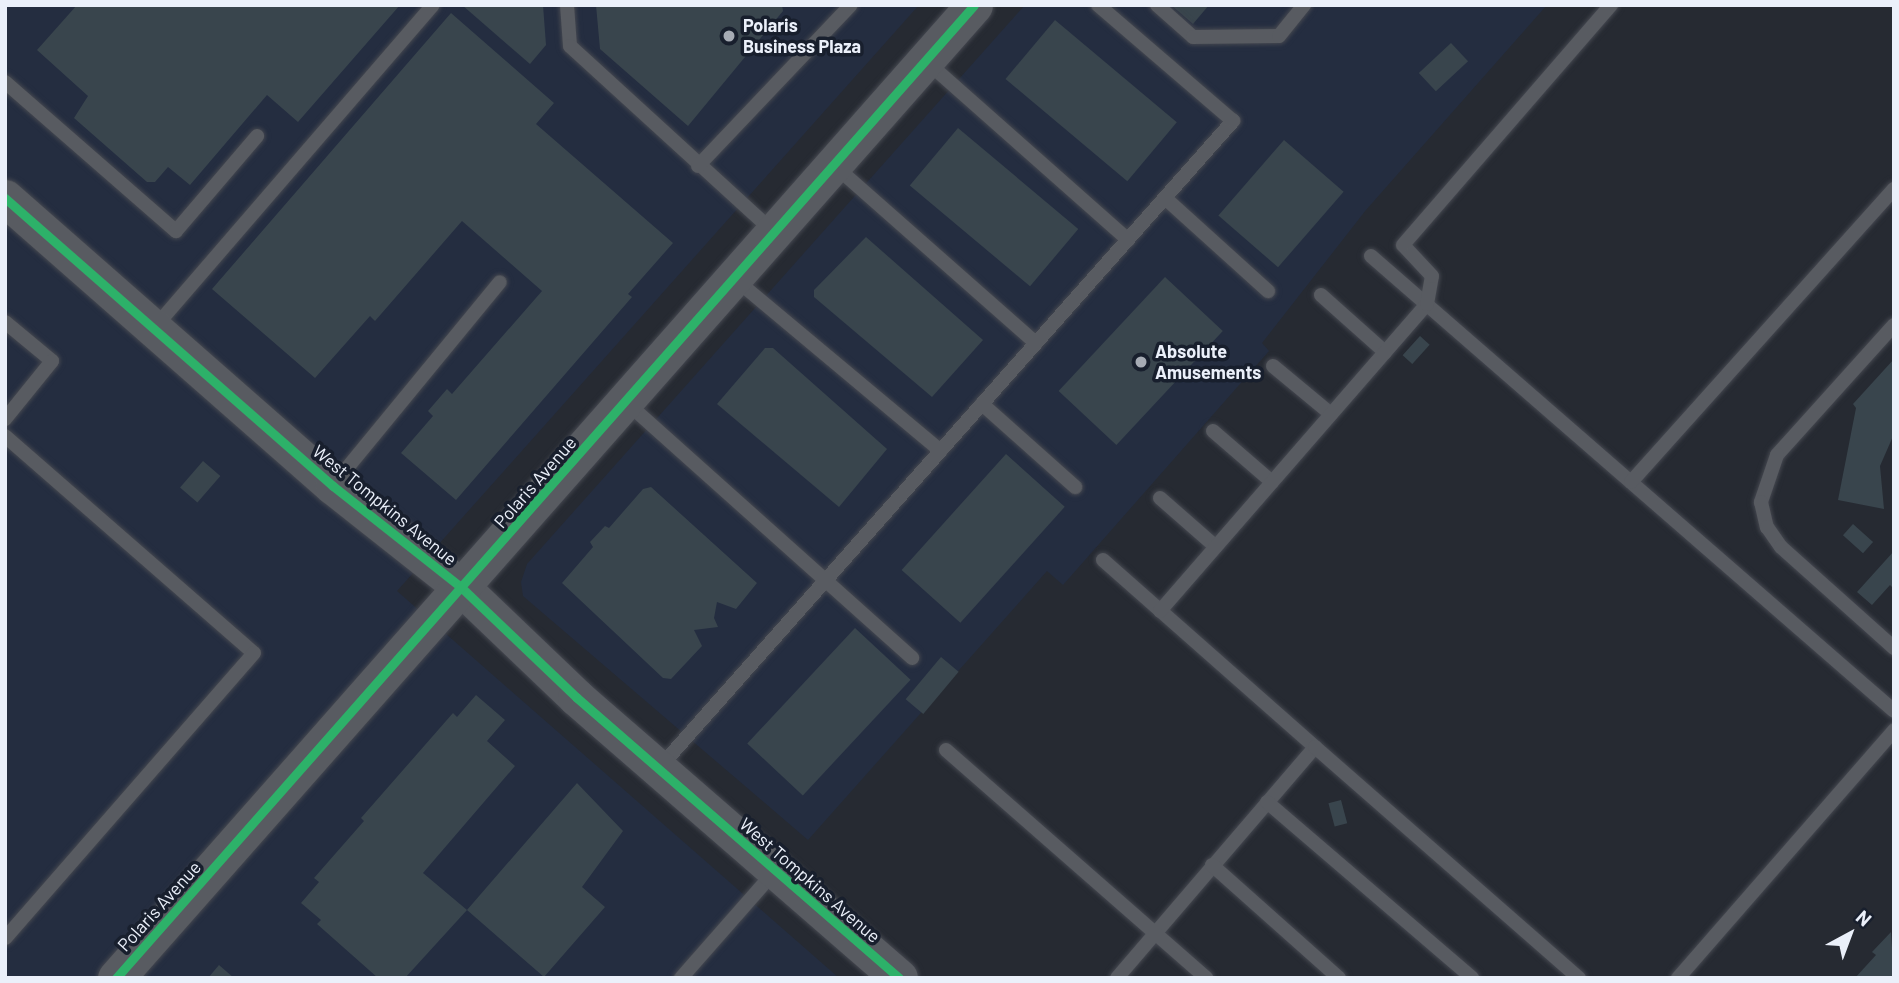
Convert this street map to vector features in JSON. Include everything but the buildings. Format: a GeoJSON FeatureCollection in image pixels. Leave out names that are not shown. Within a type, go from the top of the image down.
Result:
{"type":"FeatureCollection","features":[{"type":"Feature","properties":{"kind":"street","name":"Polaris Avenue"},"geometry":{"type":"LineString","coordinates":[[116,978],[974,5]]}},
{"type":"Feature","properties":{"kind":"street","name":"West Tompkins Avenue"},"geometry":{"type":"LineString","coordinates":[[5,198],[333,485],[462,588],[659,769],[899,978]]}},
{"type":"Feature","properties":{"kind":"lane"},"geometry":{"type":"LineString","coordinates":[[154,328],[433,5]]}},
{"type":"Feature","properties":{"kind":"lane"},"geometry":{"type":"LineString","coordinates":[[567,5],[570,46],[698,166],[775,233]]}},
{"type":"Feature","properties":{"kind":"lane"},"geometry":{"type":"LineString","coordinates":[[698,166],[851,5]]}},
{"type":"Feature","properties":{"kind":"lane"},"geometry":{"type":"LineString","coordinates":[[659,769],[1233,121],[1098,5]]}},
{"type":"Feature","properties":{"kind":"lane"},"geometry":{"type":"LineString","coordinates":[[1157,5],[1193,37],[1279,36],[1304,5]]}},
{"type":"Feature","properties":{"kind":"lane"},"geometry":{"type":"LineString","coordinates":[[1160,611],[1427,304],[1432,276],[1403,245],[1611,5]]}},
{"type":"Feature","properties":{"kind":"lane"},"geometry":{"type":"LineString","coordinates":[[926,61],[1128,240]]}},
{"type":"Feature","properties":{"kind":"lane"},"geometry":{"type":"LineString","coordinates":[[5,82],[176,231],[257,136]]}},
{"type":"Feature","properties":{"kind":"lane"},"geometry":{"type":"LineString","coordinates":[[834,165],[1037,342]]}},
{"type":"Feature","properties":{"kind":"lane"},"geometry":{"type":"LineString","coordinates":[[1631,482],[1894,189]]}},
{"type":"Feature","properties":{"kind":"lane"},"geometry":{"type":"LineString","coordinates":[[1165,198],[1268,291]]}},
{"type":"Feature","properties":{"kind":"lane"},"geometry":{"type":"LineString","coordinates":[[1371,256],[1894,711]]}},
{"type":"Feature","properties":{"kind":"lane"},"geometry":{"type":"LineString","coordinates":[[734,279],[941,451]]}},
{"type":"Feature","properties":{"kind":"lane"},"geometry":{"type":"LineString","coordinates":[[333,485],[500,282]]}},
{"type":"Feature","properties":{"kind":"lane"},"geometry":{"type":"LineString","coordinates":[[1321,295],[1385,352]]}},
{"type":"Feature","properties":{"kind":"lane"},"geometry":{"type":"LineString","coordinates":[[5,322],[52,361],[5,419]]}},
{"type":"Feature","properties":{"kind":"lane"},"geometry":{"type":"LineString","coordinates":[[1894,325],[1777,455],[1761,502],[1767,527],[1781,547],[1894,648]]}},
{"type":"Feature","properties":{"kind":"lane"},"geometry":{"type":"LineString","coordinates":[[1273,366],[1331,414]]}},
{"type":"Feature","properties":{"kind":"lane"},"geometry":{"type":"LineString","coordinates":[[626,402],[823,583],[912,658]]}},
{"type":"Feature","properties":{"kind":"lane"},"geometry":{"type":"LineString","coordinates":[[982,404],[1075,487]]}},
{"type":"Feature","properties":{"kind":"lane"},"geometry":{"type":"LineString","coordinates":[[1213,431],[1272,482]]}},
{"type":"Feature","properties":{"kind":"lane"},"geometry":{"type":"LineString","coordinates":[[5,436],[254,653],[5,938]]}},
{"type":"Feature","properties":{"kind":"lane"},"geometry":{"type":"LineString","coordinates":[[1160,498],[1216,547]]}},
{"type":"Feature","properties":{"kind":"lane"},"geometry":{"type":"LineString","coordinates":[[1102,560],[1579,978]]}},
{"type":"Feature","properties":{"kind":"lane"},"geometry":{"type":"LineString","coordinates":[[1678,978],[1894,730]]}},
{"type":"Feature","properties":{"kind":"lane"},"geometry":{"type":"LineString","coordinates":[[1117,978],[1315,747]]}},
{"type":"Feature","properties":{"kind":"lane"},"geometry":{"type":"LineString","coordinates":[[946,750],[1206,978]]}},
{"type":"Feature","properties":{"kind":"lane"},"geometry":{"type":"LineString","coordinates":[[1268,802],[1472,978]]}},
{"type":"Feature","properties":{"kind":"lane"},"geometry":{"type":"LineString","coordinates":[[1212,865],[1339,978]]}},
{"type":"Feature","properties":{"kind":"lane"},"geometry":{"type":"LineString","coordinates":[[681,978],[775,870]]}},
{"type":"Feature","properties":{"kind":"shaded area"},"geometry":{"type":"Polygon","coordinates":[[[5,5],[919,5],[397,591],[839,978],[5,978],[5,5]]]}},
{"type":"Feature","properties":{"kind":"shaded area"},"geometry":{"type":"Polygon","coordinates":[[[1025,5],[1547,5],[1366,210],[1262,343],[1269,351],[1063,585],[1047,571],[808,840],[523,596],[521,582],[527,564],[1025,5]]]}},
{"type":"Feature","properties":{"kind":"cycle path"},"geometry":{"type":"LineString","coordinates":[[116,978],[974,5]]}},
{"type":"Feature","properties":{"kind":"cycle path"},"geometry":{"type":"LineString","coordinates":[[5,198],[333,486],[462,588],[576,697],[899,978]]}},
{"type":"Feature","properties":{"kind":"place","name":"Polaris Business Plaza"},"geometry":{"type":"Point","coordinates":[729,36]}},
{"type":"Feature","properties":{"kind":"place","name":"Absolute Amusements"},"geometry":{"type":"Point","coordinates":[1141,362]}}]}
